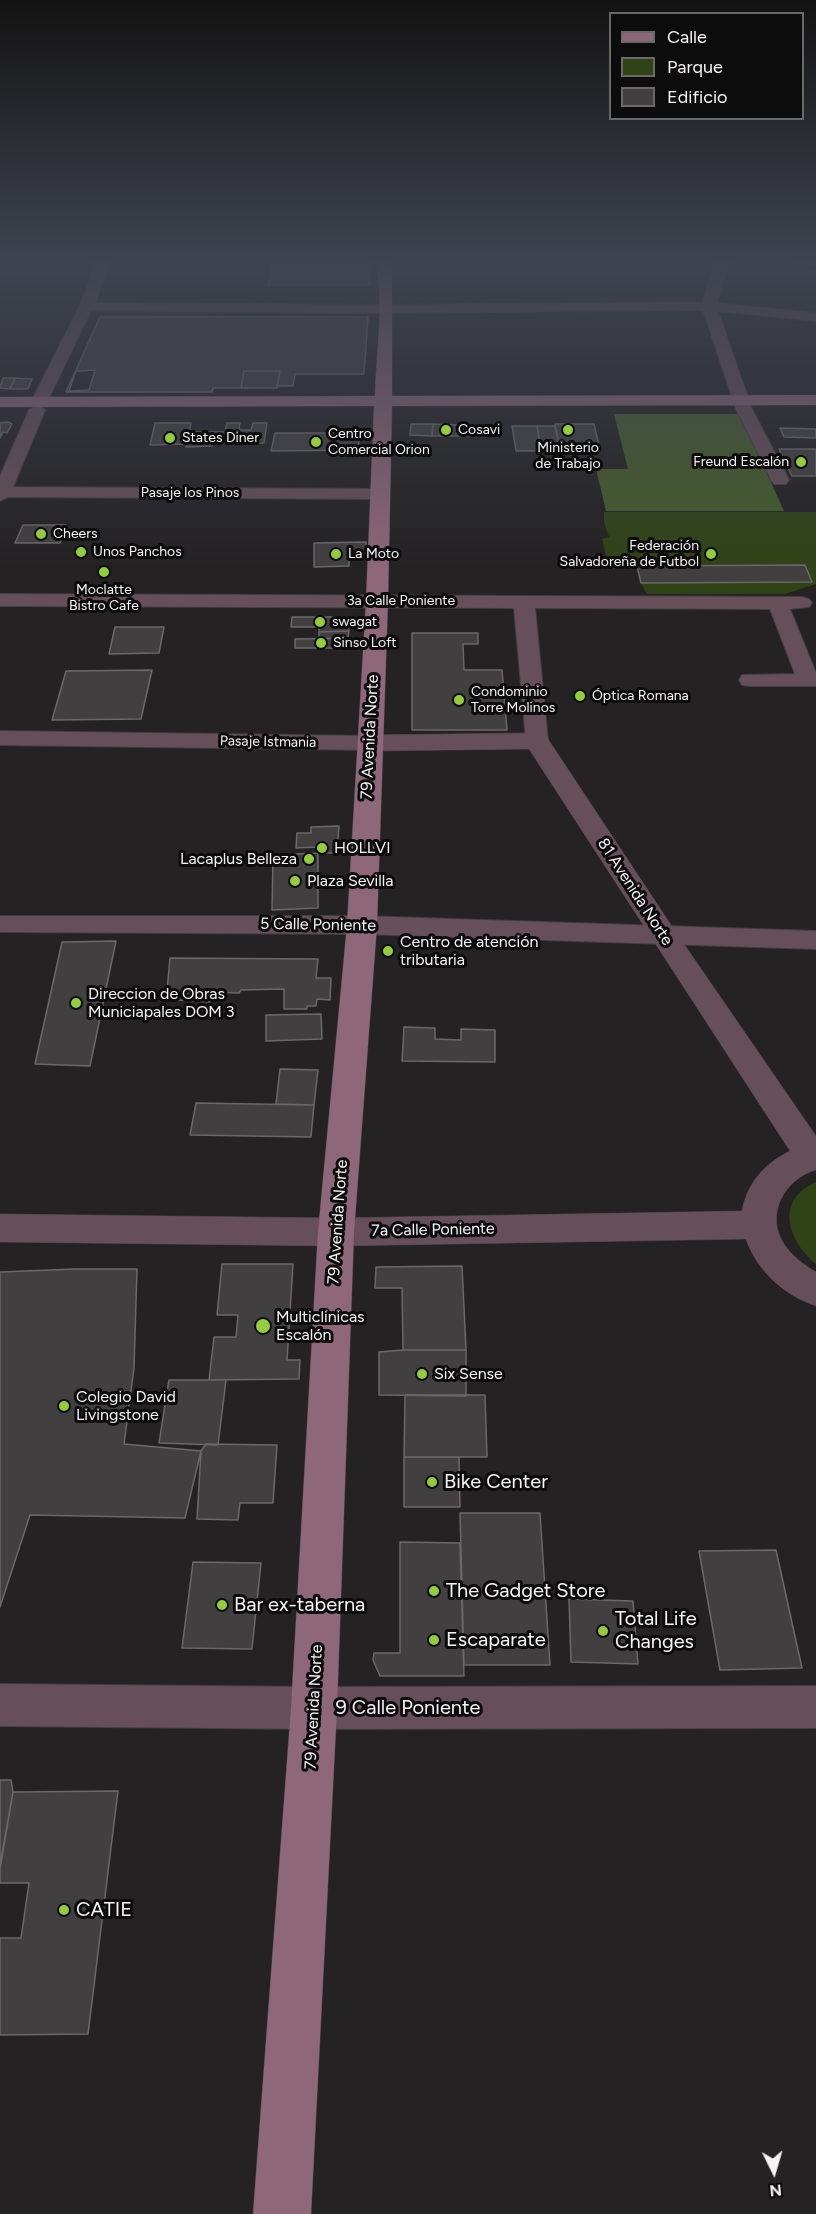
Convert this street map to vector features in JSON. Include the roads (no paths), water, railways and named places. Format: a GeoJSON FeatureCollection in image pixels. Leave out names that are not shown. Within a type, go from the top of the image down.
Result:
{"type":"FeatureCollection","features":[{"type":"Feature","properties":{"kind":"main road","name":"79 Avenida Norte"},"geometry":{"type":"LineString","coordinates":[[282,2214],[314,1708],[336,1232],[362,925],[377,600],[384,362]]}},
{"type":"Feature","properties":{"kind":"main road"},"geometry":{"type":"LineString","coordinates":[[0,409],[38,406],[743,404],[816,400]]}},
{"type":"Feature","properties":{"kind":"main road"},"geometry":{"type":"LineString","coordinates":[[0,402],[38,406]]}},
{"type":"Feature","properties":{"kind":"main road"},"geometry":{"type":"LineString","coordinates":[[743,404],[816,409]]}},
{"type":"Feature","properties":{"kind":"street"},"geometry":{"type":"LineString","coordinates":[[1,494],[59,362]]}},
{"type":"Feature","properties":{"kind":"street"},"geometry":{"type":"LineString","coordinates":[[729,362],[743,404],[780,480]]}},
{"type":"Feature","properties":{"kind":"street","name":"Pasaje los Pinos"},"geometry":{"type":"LineString","coordinates":[[1,494],[380,494]]}},
{"type":"Feature","properties":{"kind":"street","name":"3a Calle Poniente"},"geometry":{"type":"LineString","coordinates":[[0,600],[377,600],[811,604]]}},
{"type":"Feature","properties":{"kind":"street","name":"81 Avenida Norte"},"geometry":{"type":"LineString","coordinates":[[524,602],[537,741],[663,935],[814,1157]]}},
{"type":"Feature","properties":{"kind":"street"},"geometry":{"type":"LineString","coordinates":[[750,680],[812,680],[778,604]]}},
{"type":"Feature","properties":{"kind":"street"},"geometry":{"type":"LineString","coordinates":[[788,629],[816,647]]}},
{"type":"Feature","properties":{"kind":"street","name":"Pasaje Istmania"},"geometry":{"type":"LineString","coordinates":[[0,738],[370,743],[537,741]]}},
{"type":"Feature","properties":{"kind":"street","name":"5 Calle Poniente"},"geometry":{"type":"LineString","coordinates":[[0,924],[362,925],[816,940]]}},
{"type":"Feature","properties":{"kind":"street"},"geometry":{"type":"LineString","coordinates":[[814,1157],[788,1166],[770,1182],[759,1201],[759,1225],[765,1245],[779,1264],[798,1281],[816,1291]]}},
{"type":"Feature","properties":{"kind":"street","name":"7a Calle Poniente"},"geometry":{"type":"LineString","coordinates":[[0,1228],[336,1232],[759,1225]]}},
{"type":"Feature","properties":{"kind":"street","name":"9 Calle Poniente"},"geometry":{"type":"LineString","coordinates":[[0,1705],[314,1708],[816,1707]]}},
{"type":"Feature","properties":{"kind":"place","name":"Cosavi"},"geometry":{"type":"Point","coordinates":[446,430]}},
{"type":"Feature","properties":{"kind":"place","name":"Ministerio de Trabajo"},"geometry":{"type":"Point","coordinates":[568,430]}},
{"type":"Feature","properties":{"kind":"place","name":"States Diner"},"geometry":{"type":"Point","coordinates":[170,438]}},
{"type":"Feature","properties":{"kind":"place","name":"Centro Comercial Orion"},"geometry":{"type":"Point","coordinates":[316,442]}},
{"type":"Feature","properties":{"kind":"place","name":"Freund Escalón"},"geometry":{"type":"Point","coordinates":[801,462]}},
{"type":"Feature","properties":{"kind":"place","name":"Cheers"},"geometry":{"type":"Point","coordinates":[41,534]}},
{"type":"Feature","properties":{"kind":"place","name":"Unos Panchos"},"geometry":{"type":"Point","coordinates":[81,552]}},
{"type":"Feature","properties":{"kind":"place","name":"La Moto"},"geometry":{"type":"Point","coordinates":[336,554]}},
{"type":"Feature","properties":{"kind":"place","name":"Federación Salvadoreña de Futbol"},"geometry":{"type":"Point","coordinates":[711,554]}},
{"type":"Feature","properties":{"kind":"place","name":"Moclatte Bistro Cafe"},"geometry":{"type":"Point","coordinates":[104,572]}},
{"type":"Feature","properties":{"kind":"place","name":"swagat"},"geometry":{"type":"Point","coordinates":[320,622]}},
{"type":"Feature","properties":{"kind":"place","name":"Sinso Loft"},"geometry":{"type":"Point","coordinates":[321,643]}},
{"type":"Feature","properties":{"kind":"place","name":"Óptica Romana"},"geometry":{"type":"Point","coordinates":[580,696]}},
{"type":"Feature","properties":{"kind":"place","name":"Condominio Torre Molinos"},"geometry":{"type":"Point","coordinates":[459,700]}},
{"type":"Feature","properties":{"kind":"place","name":"HOLLVI"},"geometry":{"type":"Point","coordinates":[322,848]}},
{"type":"Feature","properties":{"kind":"place","name":"Lacaplus Belleza"},"geometry":{"type":"Point","coordinates":[309,859]}},
{"type":"Feature","properties":{"kind":"place","name":"Plaza Sevilla"},"geometry":{"type":"Point","coordinates":[295,881]}},
{"type":"Feature","properties":{"kind":"place","name":"Centro de atención tributaria"},"geometry":{"type":"Point","coordinates":[388,951]}},
{"type":"Feature","properties":{"kind":"place","name":"Direccion de Obras Municiapales DOM 3"},"geometry":{"type":"Point","coordinates":[76,1003]}},
{"type":"Feature","properties":{"kind":"place","name":"Multiclinicas Escalón"},"geometry":{"type":"Point","coordinates":[263,1326]}},
{"type":"Feature","properties":{"kind":"place","name":"Six Sense"},"geometry":{"type":"Point","coordinates":[422,1374]}},
{"type":"Feature","properties":{"kind":"place","name":"Colegio David Livingstone"},"geometry":{"type":"Point","coordinates":[64,1406]}},
{"type":"Feature","properties":{"kind":"place","name":"Bike Center"},"geometry":{"type":"Point","coordinates":[432,1482]}},
{"type":"Feature","properties":{"kind":"place","name":"The Gadget Store"},"geometry":{"type":"Point","coordinates":[434,1591]}},
{"type":"Feature","properties":{"kind":"place","name":"Bar ex-taberna"},"geometry":{"type":"Point","coordinates":[222,1605]}},
{"type":"Feature","properties":{"kind":"place","name":"Total Life Changes"},"geometry":{"type":"Point","coordinates":[603,1631]}},
{"type":"Feature","properties":{"kind":"place","name":"Escaparate"},"geometry":{"type":"Point","coordinates":[434,1640]}},
{"type":"Feature","properties":{"kind":"place","name":"CATIE"},"geometry":{"type":"Point","coordinates":[64,1910]}}]}
